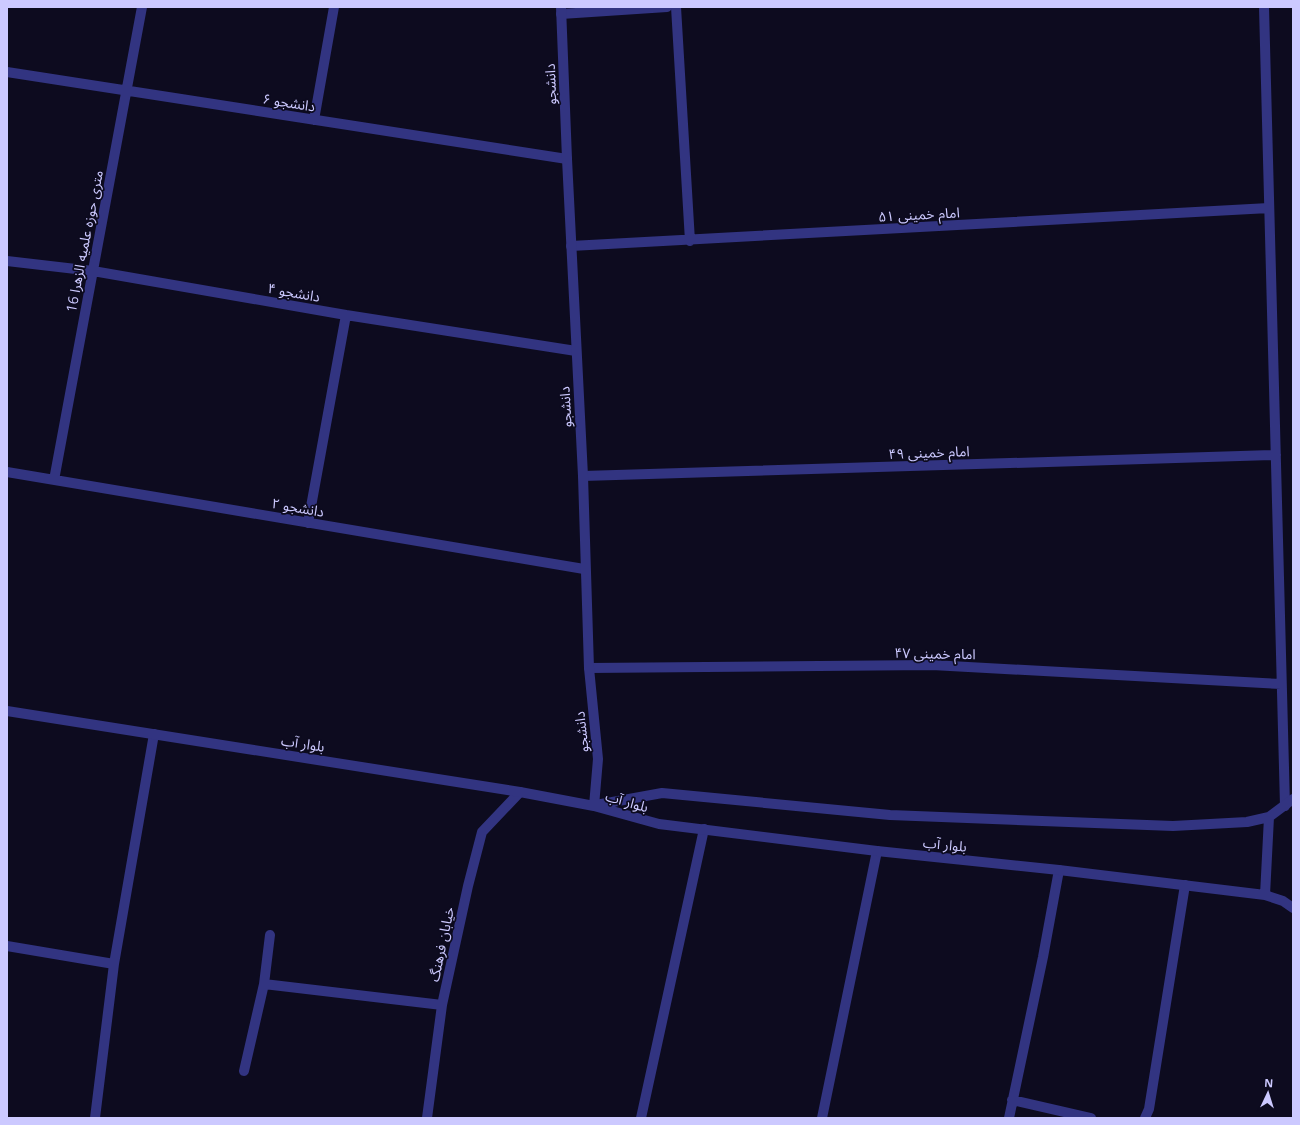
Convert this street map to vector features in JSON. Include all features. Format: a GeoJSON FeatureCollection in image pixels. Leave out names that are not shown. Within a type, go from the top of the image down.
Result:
{"type":"FeatureCollection","features":[{"type":"Feature","properties":{"kind":"street","name":"16 متری حوزه علمیه الزهرا"},"geometry":{"type":"LineString","coordinates":[[54,480],[142,7]]}},
{"type":"Feature","properties":{"kind":"street"},"geometry":{"type":"LineString","coordinates":[[314,120],[334,7]]}},
{"type":"Feature","properties":{"kind":"street"},"geometry":{"type":"LineString","coordinates":[[561,11],[667,7]]}},
{"type":"Feature","properties":{"kind":"street"},"geometry":{"type":"LineString","coordinates":[[676,7],[690,240]]}},
{"type":"Feature","properties":{"kind":"street"},"geometry":{"type":"LineString","coordinates":[[1264,7],[1281,684],[1289,802]]}},
{"type":"Feature","properties":{"kind":"street","name":"دانشجو"},"geometry":{"type":"LineString","coordinates":[[561,11],[583,476],[584,569],[589,668],[598,759],[594,806]]}},
{"type":"Feature","properties":{"kind":"street","name":"دانشجو ۶"},"geometry":{"type":"LineString","coordinates":[[7,72],[126,92],[567,159]]}},
{"type":"Feature","properties":{"kind":"street","name":"امام خمینی ۵۱"},"geometry":{"type":"LineString","coordinates":[[571,246],[1269,208]]}},
{"type":"Feature","properties":{"kind":"street","name":"دانشجو ۴"},"geometry":{"type":"LineString","coordinates":[[7,261],[93,271],[346,315],[576,351]]}},
{"type":"Feature","properties":{"kind":"street"},"geometry":{"type":"LineString","coordinates":[[308,523],[346,315]]}},
{"type":"Feature","properties":{"kind":"street","name":"امام خمینی ۴۹"},"geometry":{"type":"LineString","coordinates":[[583,476],[1276,455]]}},
{"type":"Feature","properties":{"kind":"street","name":"دانشجو ۲"},"geometry":{"type":"LineString","coordinates":[[7,472],[584,569]]}},
{"type":"Feature","properties":{"kind":"street","name":"امام خمینی ۴۷"},"geometry":{"type":"LineString","coordinates":[[589,668],[932,665],[1281,684]]}},
{"type":"Feature","properties":{"kind":"street","name":"بلوار آب"},"geometry":{"type":"LineString","coordinates":[[7,711],[520,792],[594,806],[659,824],[877,851],[1059,870],[1265,895],[1282,901],[1293,908]]}},
{"type":"Feature","properties":{"kind":"street"},"geometry":{"type":"LineString","coordinates":[[95,1118],[114,964],[154,734]]}},
{"type":"Feature","properties":{"kind":"street","name":"خیابان فرهنگ"},"geometry":{"type":"LineString","coordinates":[[427,1118],[442,1005],[468,886],[482,832],[520,792]]}},
{"type":"Feature","properties":{"kind":"street","name":"بلوار آب"},"geometry":{"type":"LineString","coordinates":[[594,806],[662,793],[890,815],[1173,826],[1247,822],[1269,817],[1289,802]]}},
{"type":"Feature","properties":{"kind":"street"},"geometry":{"type":"LineString","coordinates":[[1265,895],[1269,817]]}},
{"type":"Feature","properties":{"kind":"street"},"geometry":{"type":"LineString","coordinates":[[640,1118],[704,829]]}},
{"type":"Feature","properties":{"kind":"street"},"geometry":{"type":"LineString","coordinates":[[822,1118],[877,851]]}},
{"type":"Feature","properties":{"kind":"street"},"geometry":{"type":"LineString","coordinates":[[1009,1118],[1043,957],[1059,870]]}},
{"type":"Feature","properties":{"kind":"street"},"geometry":{"type":"LineString","coordinates":[[1145,1118],[1149,1109],[1185,885]]}},
{"type":"Feature","properties":{"kind":"street"},"geometry":{"type":"LineString","coordinates":[[244,1072],[264,984],[270,935]]}},
{"type":"Feature","properties":{"kind":"street"},"geometry":{"type":"LineString","coordinates":[[7,946],[114,964]]}},
{"type":"Feature","properties":{"kind":"street"},"geometry":{"type":"LineString","coordinates":[[264,984],[442,1005]]}},
{"type":"Feature","properties":{"kind":"street"},"geometry":{"type":"LineString","coordinates":[[1012,1100],[1091,1118]]}}]}
